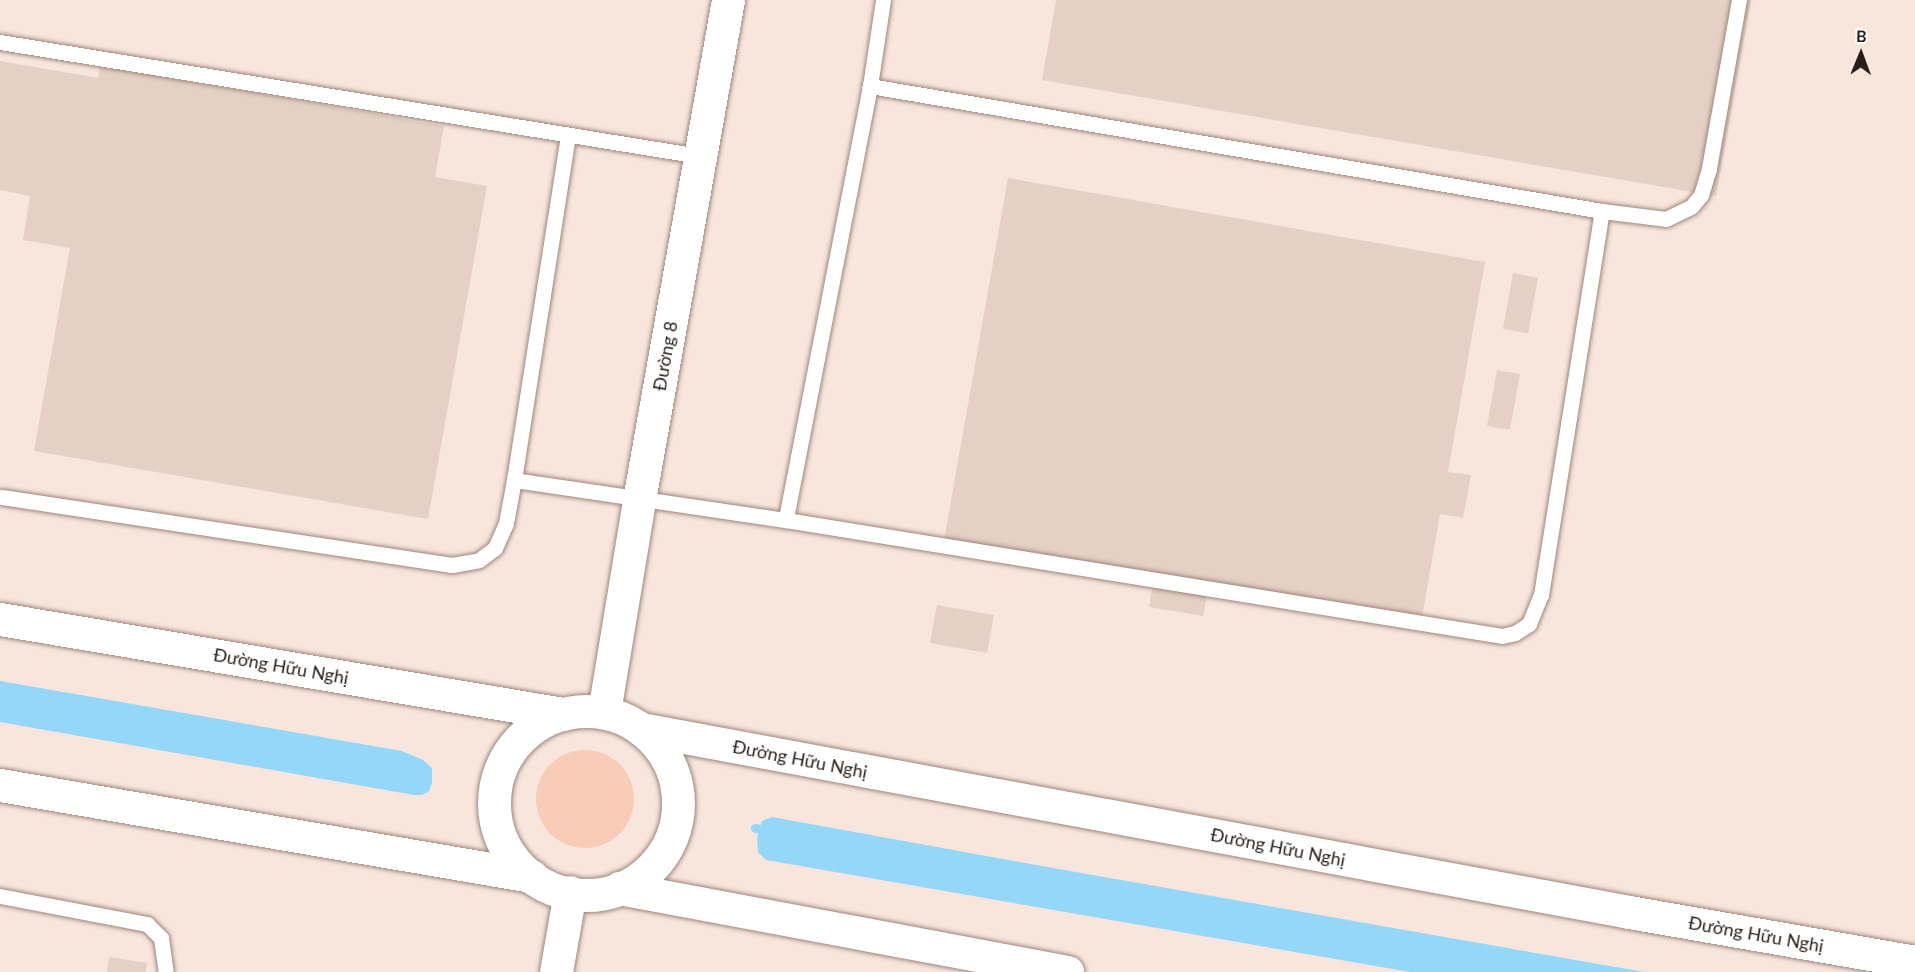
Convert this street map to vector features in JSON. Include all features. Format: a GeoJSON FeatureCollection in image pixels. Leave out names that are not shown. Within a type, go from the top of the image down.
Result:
{"type":"FeatureCollection","features":[{"type":"Feature","properties":{"kind":"main road","name":"Đường 8"},"geometry":{"type":"LineString","coordinates":[[604,712],[639,500],[728,0]]}},
{"type":"Feature","properties":{"kind":"main road","name":"Đường Hữu Nghị"},"geometry":{"type":"LineString","coordinates":[[0,619],[563,714]]}},
{"type":"Feature","properties":{"kind":"main road"},"geometry":{"type":"LineString","coordinates":[[583,711],[604,712],[641,729],[667,758],[678,796],[677,815],[673,834],[664,852],[637,879],[619,888],[597,893],[570,892],[547,885],[531,876],[504,845],[497,825],[495,785],[512,747],[543,721],[563,714],[583,711]]}},
{"type":"Feature","properties":{"kind":"main road","name":"Đường Hữu Nghị"},"geometry":{"type":"LineString","coordinates":[[641,729],[1629,912],[1915,962]]}},
{"type":"Feature","properties":{"kind":"main road"},"geometry":{"type":"LineString","coordinates":[[0,785],[531,876]]}},
{"type":"Feature","properties":{"kind":"main road"},"geometry":{"type":"LineString","coordinates":[[619,888],[1067,972]]}},
{"type":"Feature","properties":{"kind":"main road"},"geometry":{"type":"LineString","coordinates":[[556,972],[570,892]]}},
{"type":"Feature","properties":{"kind":"lane"},"geometry":{"type":"LineString","coordinates":[[786,520],[870,86],[883,0]]}},
{"type":"Feature","properties":{"kind":"lane"},"geometry":{"type":"LineString","coordinates":[[870,86],[1602,211],[1666,219],[1691,207],[1701,195],[1709,168],[1739,0]]}},
{"type":"Feature","properties":{"kind":"lane"},"geometry":{"type":"LineString","coordinates":[[0,42],[699,156]]}},
{"type":"Feature","properties":{"kind":"lane"},"geometry":{"type":"LineString","coordinates":[[2,498],[452,565],[479,560],[495,548],[506,523],[568,136]]}},
{"type":"Feature","properties":{"kind":"lane"},"geometry":{"type":"LineString","coordinates":[[514,480],[786,520],[1490,634],[1515,633],[1528,624],[1541,595],[1602,211]]}},
{"type":"Feature","properties":{"kind":"lane"},"geometry":{"type":"LineString","coordinates":[[0,896],[147,924],[161,938],[166,972]]}},
{"type":"Feature","properties":{"kind":"shaded area"},"geometry":{"type":"Polygon","coordinates":[[[0,0],[1915,0],[1915,972],[0,972],[0,0]]]}},
{"type":"Feature","properties":{"kind":"shaded area"},"geometry":{"type":"Polygon","coordinates":[[[585,750],[604,754],[619,765],[630,780],[634,799],[630,818],[619,833],[604,844],[585,848],[566,844],[551,833],[540,818],[536,799],[540,780],[551,765],[566,754],[585,750]]]}},
{"type":"Feature","properties":{"kind":"water"},"geometry":{"type":"Polygon","coordinates":[[[0,681],[402,751],[423,760],[432,768],[432,783],[429,791],[422,795],[414,795],[0,722],[0,681]]]}},
{"type":"Feature","properties":{"kind":"water"},"geometry":{"type":"Polygon","coordinates":[[[772,817],[1644,972],[1410,972],[766,860],[758,852],[757,838],[762,821],[772,817]]]}},
{"type":"Feature","properties":{"kind":"building"},"geometry":{"type":"Polygon","coordinates":[[[1056,0],[1751,0],[1716,196],[1042,80],[1056,0]]]}},
{"type":"Feature","properties":{"kind":"building"},"geometry":{"type":"Polygon","coordinates":[[[0,61],[98,78],[100,66],[444,126],[435,177],[487,186],[428,519],[34,451],[70,248],[23,240],[30,196],[0,190],[0,61]]]}},
{"type":"Feature","properties":{"kind":"building"},"geometry":{"type":"Polygon","coordinates":[[[1008,178],[1485,262],[1448,472],[1471,475],[1463,518],[1440,514],[1420,629],[1208,592],[1203,616],[1149,607],[1153,583],[943,546],[1008,178]]]}},
{"type":"Feature","properties":{"kind":"building"},"geometry":{"type":"Polygon","coordinates":[[[1513,273],[1538,278],[1528,333],[1503,329],[1513,273]]]}},
{"type":"Feature","properties":{"kind":"building"},"geometry":{"type":"Polygon","coordinates":[[[1497,370],[1520,374],[1510,430],[1487,426],[1497,370]]]}},
{"type":"Feature","properties":{"kind":"building"},"geometry":{"type":"Polygon","coordinates":[[[937,605],[994,615],[987,653],[930,643],[937,605]]]}},
{"type":"Feature","properties":{"kind":"building"},"geometry":{"type":"Polygon","coordinates":[[[109,957],[147,963],[146,972],[107,972],[109,957]]]}},
{"type":"Feature","properties":{"kind":"waterway"},"geometry":{"type":"LineString","coordinates":[[755,828],[772,831]]}}]}
